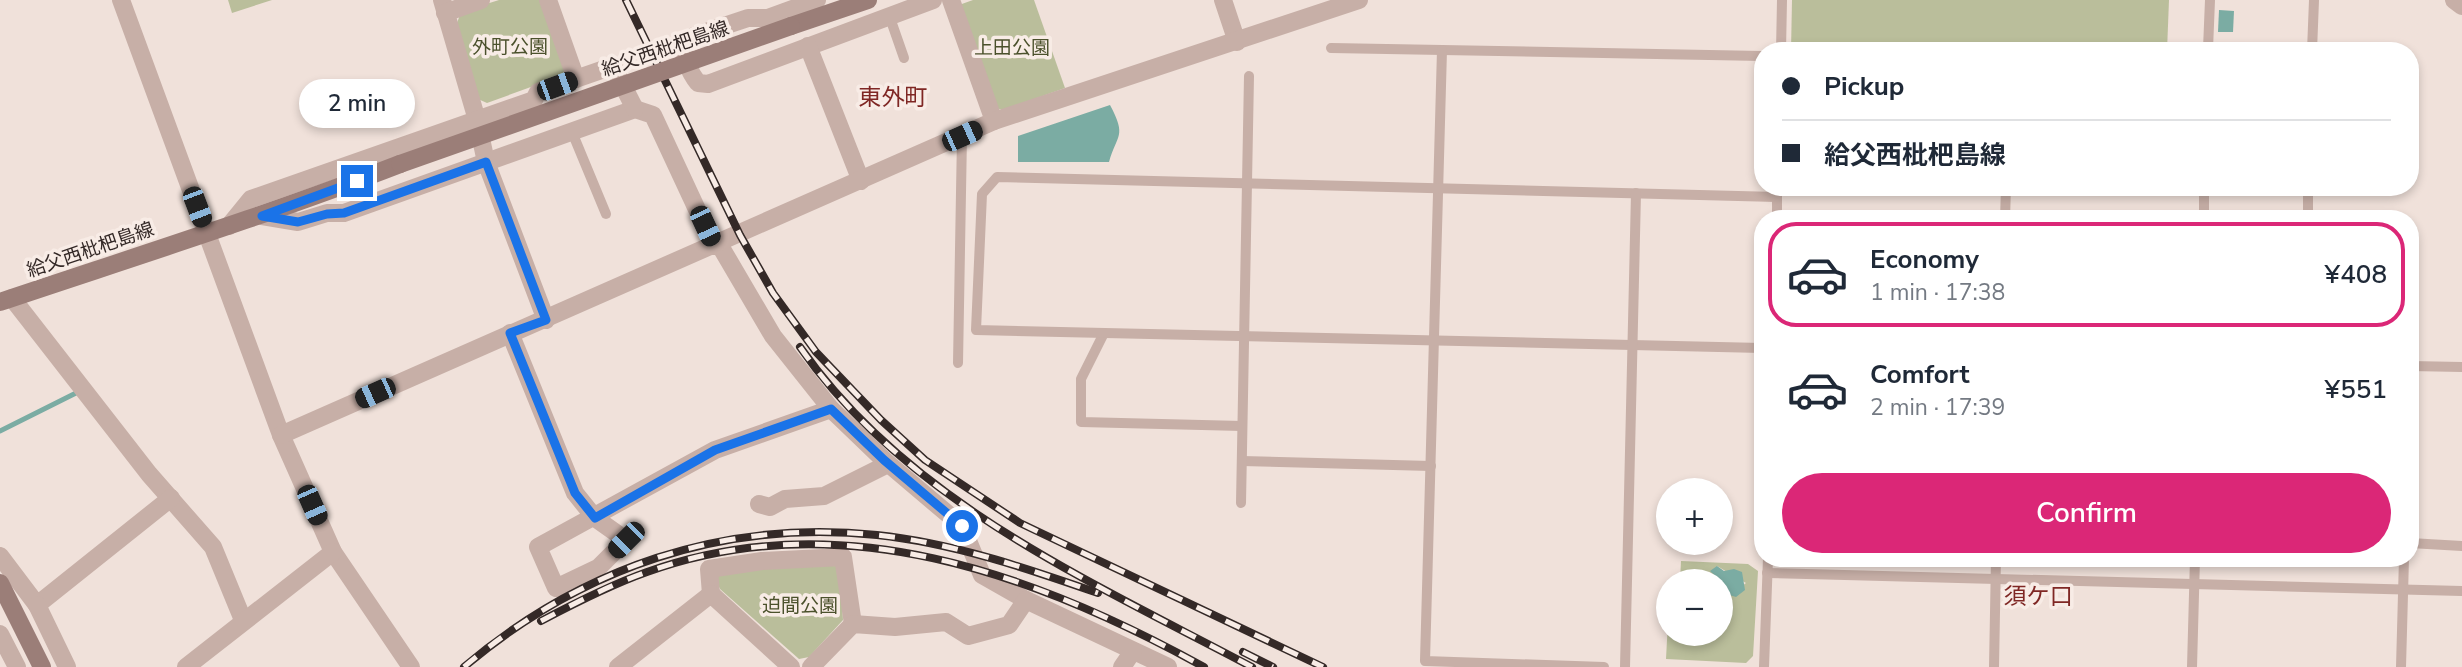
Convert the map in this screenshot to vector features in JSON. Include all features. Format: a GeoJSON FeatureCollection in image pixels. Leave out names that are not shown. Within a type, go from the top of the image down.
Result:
{"type":"FeatureCollection","features":[{"type":"Feature","properties":{"kind":"main road","name":"給父西枇杷島線"},"geometry":{"type":"LineString","coordinates":[[6,300],[206,231],[262,216],[400,164],[868,0]]}},
{"type":"Feature","properties":{"kind":"main road"},"geometry":{"type":"LineString","coordinates":[[0,583],[42,667]]}},
{"type":"Feature","properties":{"kind":"street"},"geometry":{"type":"LineString","coordinates":[[121,0],[281,436],[333,552],[411,667]]}},
{"type":"Feature","properties":{"kind":"street"},"geometry":{"type":"LineString","coordinates":[[481,0],[443,6],[477,120],[486,162],[546,320]]}},
{"type":"Feature","properties":{"kind":"street"},"geometry":{"type":"LineString","coordinates":[[548,0],[576,79]]}},
{"type":"Feature","properties":{"kind":"street"},"geometry":{"type":"LineString","coordinates":[[817,0],[797,3],[768,18],[748,18],[694,36],[685,42],[683,50],[693,76],[698,83],[708,84],[933,0]]}},
{"type":"Feature","properties":{"kind":"street"},"geometry":{"type":"LineString","coordinates":[[951,0],[994,121]]}},
{"type":"Feature","properties":{"kind":"street"},"geometry":{"type":"LineString","coordinates":[[1223,0],[1237,42]]}},
{"type":"Feature","properties":{"kind":"street"},"geometry":{"type":"LineString","coordinates":[[281,436],[994,121],[1359,0]]}},
{"type":"Feature","properties":{"kind":"street"},"geometry":{"type":"LineString","coordinates":[[2454,0],[2462,6]]}},
{"type":"Feature","properties":{"kind":"street"},"geometry":{"type":"LineString","coordinates":[[808,46],[861,181]]}},
{"type":"Feature","properties":{"kind":"street"},"geometry":{"type":"LineString","coordinates":[[229,226],[251,199],[534,100],[538,92],[613,66],[635,109]]}},
{"type":"Feature","properties":{"kind":"street"},"geometry":{"type":"LineString","coordinates":[[262,216],[298,222],[327,214],[344,213],[635,109],[653,115],[717,245],[773,336],[831,409],[888,464],[962,526],[982,575],[1026,600],[1168,667]]}},
{"type":"Feature","properties":{"kind":"street"},"geometry":{"type":"LineString","coordinates":[[6,300],[213,547],[243,620]]}},
{"type":"Feature","properties":{"kind":"street"},"geometry":{"type":"LineString","coordinates":[[510,333],[575,493],[595,518],[626,540],[598,568],[556,588],[538,547],[595,518],[715,450],[831,409]]}},
{"type":"Feature","properties":{"kind":"street"},"geometry":{"type":"LineString","coordinates":[[760,504],[770,507],[785,499],[824,496],[888,464]]}},
{"type":"Feature","properties":{"kind":"street"},"geometry":{"type":"LineString","coordinates":[[37,605],[171,498]]}},
{"type":"Feature","properties":{"kind":"street"},"geometry":{"type":"LineString","coordinates":[[186,667],[210,651],[243,620],[333,552]]}},
{"type":"Feature","properties":{"kind":"street"},"geometry":{"type":"LineString","coordinates":[[0,556],[37,605],[67,667]]}},
{"type":"Feature","properties":{"kind":"street"},"geometry":{"type":"LineString","coordinates":[[791,667],[711,594],[709,569],[762,561],[843,558],[853,624]]}},
{"type":"Feature","properties":{"kind":"street"},"geometry":{"type":"LineString","coordinates":[[618,667],[711,594]]}},
{"type":"Feature","properties":{"kind":"street"},"geometry":{"type":"LineString","coordinates":[[853,624],[894,628],[946,622],[968,636],[1009,625],[1026,600]]}},
{"type":"Feature","properties":{"kind":"street"},"geometry":{"type":"LineString","coordinates":[[811,667],[853,624]]}},
{"type":"Feature","properties":{"kind":"street"},"geometry":{"type":"LineString","coordinates":[[0,634],[17,667]]}},
{"type":"Feature","properties":{"kind":"street"},"geometry":{"type":"LineString","coordinates":[[1122,667],[1133,650]]}},
{"type":"Feature","properties":{"kind":"street"},"geometry":{"type":"LineString","coordinates":[[210,651],[220,667]]}},
{"type":"Feature","properties":{"kind":"lane"},"geometry":{"type":"LineString","coordinates":[[1781,42],[1783,0]]}},
{"type":"Feature","properties":{"kind":"lane"},"geometry":{"type":"LineString","coordinates":[[2208,42],[2210,0]]}},
{"type":"Feature","properties":{"kind":"lane"},"geometry":{"type":"LineString","coordinates":[[2312,42],[2314,0]]}},
{"type":"Feature","properties":{"kind":"lane"},"geometry":{"type":"LineString","coordinates":[[889,15],[904,58]]}},
{"type":"Feature","properties":{"kind":"lane"},"geometry":{"type":"LineString","coordinates":[[1331,48],[1754,56]]}},
{"type":"Feature","properties":{"kind":"lane"},"geometry":{"type":"LineString","coordinates":[[1442,50],[1425,661],[1604,667]]}},
{"type":"Feature","properties":{"kind":"lane"},"geometry":{"type":"LineString","coordinates":[[1241,503],[1249,76]]}},
{"type":"Feature","properties":{"kind":"lane"},"geometry":{"type":"LineString","coordinates":[[572,132],[606,214]]}},
{"type":"Feature","properties":{"kind":"lane"},"geometry":{"type":"LineString","coordinates":[[958,363],[962,136]]}},
{"type":"Feature","properties":{"kind":"lane"},"geometry":{"type":"LineString","coordinates":[[1754,192],[1636,194],[997,177],[982,194],[976,330],[1754,348]]}},
{"type":"Feature","properties":{"kind":"lane"},"geometry":{"type":"LineString","coordinates":[[1625,667],[1636,194]]}},
{"type":"Feature","properties":{"kind":"lane"},"geometry":{"type":"LineString","coordinates":[[1104,333],[1082,379],[1081,422],[1242,426]]}},
{"type":"Feature","properties":{"kind":"lane"},"geometry":{"type":"LineString","coordinates":[[2419,367],[2462,368]]}},
{"type":"Feature","properties":{"kind":"lane"},"geometry":{"type":"LineString","coordinates":[[1242,461],[1431,466]]}},
{"type":"Feature","properties":{"kind":"lane"},"geometry":{"type":"LineString","coordinates":[[2419,544],[2462,546]]}},
{"type":"Feature","properties":{"kind":"lane"},"geometry":{"type":"LineString","coordinates":[[1764,667],[1767,567]]}},
{"type":"Feature","properties":{"kind":"lane"},"geometry":{"type":"LineString","coordinates":[[1994,667],[1996,567]]}},
{"type":"Feature","properties":{"kind":"lane"},"geometry":{"type":"LineString","coordinates":[[2192,667],[2194,567]]}},
{"type":"Feature","properties":{"kind":"lane"},"geometry":{"type":"LineString","coordinates":[[2401,667],[2404,567]]}},
{"type":"Feature","properties":{"kind":"lane"},"geometry":{"type":"LineString","coordinates":[[1767,573],[2462,591]]}},
{"type":"Feature","properties":{"kind":"green space"},"geometry":{"type":"Polygon","coordinates":[[[228,0],[272,0],[232,13],[228,0]]]}},
{"type":"Feature","properties":{"kind":"green space","name":"外町公園"},"geometry":{"type":"Polygon","coordinates":[[[499,0],[541,0],[566,67],[564,75],[487,103],[478,99],[457,23],[461,12],[499,0]]]}},
{"type":"Feature","properties":{"kind":"green space","name":"上田公園"},"geometry":{"type":"Polygon","coordinates":[[[973,0],[1034,0],[1065,88],[1003,110],[996,108],[959,5],[973,0]]]}},
{"type":"Feature","properties":{"kind":"green space"},"geometry":{"type":"Polygon","coordinates":[[[1792,0],[2169,0],[2167,42],[1791,42],[1792,0]]]}},
{"type":"Feature","properties":{"kind":"green space"},"geometry":{"type":"Polygon","coordinates":[[[1681,561],[1748,564],[1758,571],[1753,656],[1746,663],[1666,659],[1667,646],[1733,646],[1733,593],[1746,583],[1733,575],[1733,569],[1717,566],[1717,569],[1681,569],[1681,561]]]}},
{"type":"Feature","properties":{"kind":"green space","name":"迫間公園"},"geometry":{"type":"Polygon","coordinates":[[[834,562],[840,568],[843,620],[809,657],[799,659],[720,589],[715,578],[721,572],[834,562]]]}},
{"type":"Feature","properties":{"kind":"water"},"geometry":{"type":"Polygon","coordinates":[[[2219,10],[2234,11],[2233,32],[2218,32],[2219,10]]]}},
{"type":"Feature","properties":{"kind":"water"},"geometry":{"type":"Polygon","coordinates":[[[1110,105],[1118,123],[1119,135],[1109,162],[1018,162],[1018,136],[1110,105]]]}},
{"type":"Feature","properties":{"kind":"water"},"geometry":{"type":"Polygon","coordinates":[[[1734,569],[1742,572],[1745,590],[1736,597],[1733,596],[1734,569]]]}},
{"type":"Feature","properties":{"kind":"waterway"},"geometry":{"type":"LineString","coordinates":[[0,431],[76,393]]}},
{"type":"Feature","properties":{"kind":"railway"},"geometry":{"type":"LineString","coordinates":[[626,0],[740,235],[773,293],[816,352],[881,420],[925,460],[1020,523],[1323,667]]}},
{"type":"Feature","properties":{"kind":"railway"},"geometry":{"type":"LineString","coordinates":[[800,347],[844,402],[893,450],[948,494],[1066,569],[1252,667]]}},
{"type":"Feature","properties":{"kind":"railway"},"geometry":{"type":"LineString","coordinates":[[464,667],[509,632],[556,602],[605,578],[657,558],[709,544],[764,535],[820,532],[905,539],[989,558],[1098,593]]}},
{"type":"Feature","properties":{"kind":"railway"},"geometry":{"type":"LineString","coordinates":[[541,621],[633,577],[719,552],[791,545],[863,547],[934,558],[1004,577],[1139,633],[1204,667]]}},
{"type":"Feature","properties":{"kind":"railway"},"geometry":{"type":"LineString","coordinates":[[1243,652],[1273,667]]}},
{"type":"Feature","properties":{"kind":"district","name":"東外町"},"geometry":{"type":"Point","coordinates":[893,97]}},
{"type":"Feature","properties":{"kind":"district","name":"須ケ口"},"geometry":{"type":"Point","coordinates":[2038,596]}},
{"type":"Feature","properties":{"kind":"route"},"geometry":{"type":"LineString","coordinates":[[357,181],[262,216],[298,222],[327,214],[344,213],[486,162],[546,320],[510,333],[575,493],[595,518],[715,450],[831,409],[884,460],[962,526]]}}]}
